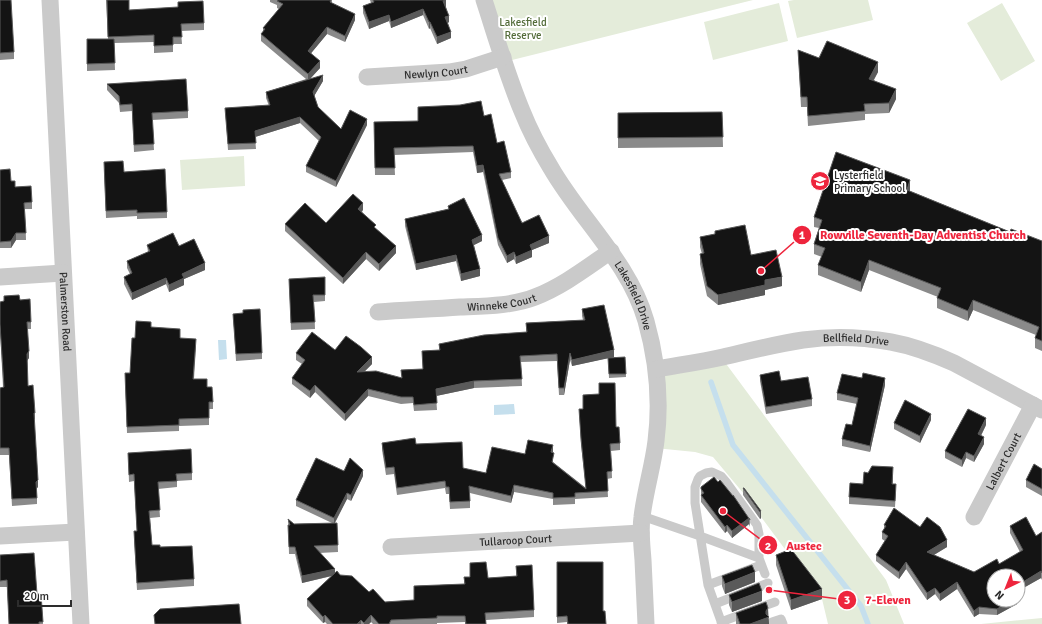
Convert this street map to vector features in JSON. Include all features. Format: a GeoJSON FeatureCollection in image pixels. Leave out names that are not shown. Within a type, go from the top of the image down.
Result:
{"type":"FeatureCollection","features":[{"type":"Feature","properties":{"kind":"street","name":"Palmerston Road"},"geometry":{"type":"LineString","coordinates":[[50,0],[81,624]]}},
{"type":"Feature","properties":{"kind":"street","name":"Lakesfield Drive"},"geometry":{"type":"LineString","coordinates":[[484,0],[523,113],[536,141],[566,192],[611,251],[628,279],[646,320],[657,369],[658,424],[642,516],[641,533],[646,624]]}},
{"type":"Feature","properties":{"kind":"street","name":"Newlyn Court"},"geometry":{"type":"LineString","coordinates":[[366,78],[449,72],[466,69],[503,57]]}},
{"type":"Feature","properties":{"kind":"street","name":"Winneke Court"},"geometry":{"type":"LineString","coordinates":[[378,312],[485,306],[520,302],[544,293],[563,283],[611,251]]}},
{"type":"Feature","properties":{"kind":"street"},"geometry":{"type":"LineString","coordinates":[[0,277],[63,273]]}},
{"type":"Feature","properties":{"kind":"street","name":"Bellfield Drive"},"geometry":{"type":"LineString","coordinates":[[657,369],[803,340],[834,338],[891,342],[941,357],[1037,407]]}},
{"type":"Feature","properties":{"kind":"street","name":"Lalbert Court"},"geometry":{"type":"LineString","coordinates":[[974,517],[1037,407]]}},
{"type":"Feature","properties":{"kind":"street"},"geometry":{"type":"LineString","coordinates":[[0,536],[76,532]]}},
{"type":"Feature","properties":{"kind":"street","name":"Tullaroop Court"},"geometry":{"type":"LineString","coordinates":[[391,547],[641,533]]}},
{"type":"Feature","properties":{"kind":"lane"},"geometry":{"type":"LineString","coordinates":[[763,570],[757,525],[727,483],[720,476],[715,473],[706,473],[700,476],[696,482],[695,503],[708,585],[722,623],[775,602]]}},
{"type":"Feature","properties":{"kind":"lane"},"geometry":{"type":"LineString","coordinates":[[642,516],[700,536],[763,570]]}},
{"type":"Feature","properties":{"kind":"lane"},"geometry":{"type":"LineString","coordinates":[[708,585],[763,570]]}},
{"type":"Feature","properties":{"kind":"lane"},"geometry":{"type":"LineString","coordinates":[[715,604],[763,570]]}},
{"type":"Feature","properties":{"kind":"lane"},"geometry":{"type":"LineString","coordinates":[[772,622],[781,619],[783,624]]}},
{"type":"Feature","properties":{"kind":"green space","name":"Lakesfield Reserve"},"geometry":{"type":"Polygon","coordinates":[[[484,0],[753,0],[504,62],[484,0]]]}},
{"type":"Feature","properties":{"kind":"green space"},"geometry":{"type":"Polygon","coordinates":[[[868,0],[873,20],[797,38],[788,1],[868,0]]]}},
{"type":"Feature","properties":{"kind":"green space"},"geometry":{"type":"Polygon","coordinates":[[[779,3],[788,41],[713,60],[704,22],[779,3]]]}},
{"type":"Feature","properties":{"kind":"green space"},"geometry":{"type":"Polygon","coordinates":[[[1002,3],[1035,61],[1001,81],[967,23],[1002,3]]]}},
{"type":"Feature","properties":{"kind":"green space"},"geometry":{"type":"Polygon","coordinates":[[[244,156],[245,186],[182,190],[180,160],[244,156]]]}},
{"type":"Feature","properties":{"kind":"green space"},"geometry":{"type":"Polygon","coordinates":[[[721,357],[886,580],[904,624],[828,624],[822,599],[744,494],[713,457],[695,452],[655,448],[657,369],[721,357]]]}},
{"type":"Feature","properties":{"kind":"green space"},"geometry":{"type":"Polygon","coordinates":[[[1042,618],[1042,624],[981,624],[1042,618]]]}},
{"type":"Feature","properties":{"kind":"water"},"geometry":{"type":"Polygon","coordinates":[[[218,340],[226,340],[227,359],[219,360],[218,340]]]}},
{"type":"Feature","properties":{"kind":"water"},"geometry":{"type":"Polygon","coordinates":[[[514,404],[515,414],[494,415],[494,405],[514,404]]]}},
{"type":"Feature","properties":{"kind":"building"},"geometry":{"type":"Polygon","coordinates":[[[0,0],[11,0],[14,52],[0,53],[0,0]]]}},
{"type":"Feature","properties":{"kind":"building"},"geometry":{"type":"Polygon","coordinates":[[[107,0],[129,0],[129,10],[178,7],[178,2],[203,1],[204,23],[181,24],[182,37],[173,37],[173,45],[154,46],[154,35],[108,37],[107,0]]]}},
{"type":"Feature","properties":{"kind":"building"},"geometry":{"type":"Polygon","coordinates":[[[331,0],[330,2],[355,14],[345,36],[327,27],[308,51],[320,61],[308,74],[261,34],[265,29],[263,28],[283,4],[277,1],[331,0]]]}},
{"type":"Feature","properties":{"kind":"building"},"geometry":{"type":"Polygon","coordinates":[[[373,0],[446,0],[443,1],[449,16],[445,17],[451,32],[437,37],[423,9],[391,22],[389,15],[369,22],[363,6],[374,2],[373,0]]]}},
{"type":"Feature","properties":{"kind":"building"},"geometry":{"type":"Polygon","coordinates":[[[87,39],[114,39],[115,63],[87,64],[87,39]]]}},
{"type":"Feature","properties":{"kind":"building"},"geometry":{"type":"Polygon","coordinates":[[[827,41],[878,62],[869,79],[896,89],[889,103],[864,104],[865,111],[808,116],[807,97],[801,97],[798,50],[819,58],[827,41]]]}},
{"type":"Feature","properties":{"kind":"building"},"geometry":{"type":"Polygon","coordinates":[[[323,75],[313,92],[318,107],[341,129],[350,110],[367,119],[336,181],[306,166],[321,137],[300,117],[255,131],[256,143],[228,144],[225,108],[270,105],[266,92],[323,75]]]}},
{"type":"Feature","properties":{"kind":"building"},"geometry":{"type":"Polygon","coordinates":[[[186,79],[188,111],[152,113],[154,144],[134,145],[132,104],[120,105],[119,96],[107,84],[186,79]]]}},
{"type":"Feature","properties":{"kind":"building"},"geometry":{"type":"Polygon","coordinates":[[[481,101],[484,116],[491,114],[497,143],[504,141],[511,172],[499,174],[522,223],[539,215],[549,236],[530,245],[532,250],[516,257],[514,252],[507,256],[498,238],[483,165],[477,166],[473,146],[394,148],[395,168],[375,168],[374,122],[418,121],[418,107],[460,105],[481,101]]]}},
{"type":"Feature","properties":{"kind":"building"},"geometry":{"type":"Polygon","coordinates":[[[722,112],[723,137],[618,138],[618,113],[722,112]]]}},
{"type":"Feature","properties":{"kind":"building"},"geometry":{"type":"Polygon","coordinates":[[[836,152],[910,180],[907,190],[1010,232],[1011,229],[1042,241],[1042,341],[1035,338],[1039,327],[973,300],[968,311],[937,298],[941,288],[869,260],[861,282],[818,265],[825,248],[814,244],[822,220],[814,217],[836,152]]]}},
{"type":"Feature","properties":{"kind":"building"},"geometry":{"type":"Polygon","coordinates":[[[123,161],[124,172],[165,169],[167,212],[137,213],[137,210],[106,211],[104,162],[123,161]]]}},
{"type":"Feature","properties":{"kind":"building"},"geometry":{"type":"Polygon","coordinates":[[[10,169],[11,181],[15,181],[15,187],[31,186],[32,202],[24,203],[26,233],[16,233],[11,241],[0,242],[0,170],[10,169]]]}},
{"type":"Feature","properties":{"kind":"building"},"geometry":{"type":"Polygon","coordinates":[[[353,194],[363,203],[358,209],[376,225],[374,227],[396,246],[379,264],[366,252],[343,278],[285,224],[305,203],[326,223],[353,194]]]}},
{"type":"Feature","properties":{"kind":"building"},"geometry":{"type":"Polygon","coordinates":[[[464,198],[482,235],[472,240],[480,269],[461,274],[456,255],[416,264],[405,219],[449,209],[448,206],[464,198]]]}},
{"type":"Feature","properties":{"kind":"building"},"geometry":{"type":"Polygon","coordinates":[[[745,225],[751,255],[776,250],[782,277],[765,280],[765,285],[718,295],[707,286],[700,254],[704,253],[700,237],[715,234],[715,231],[745,225]]]}},
{"type":"Feature","properties":{"kind":"building"},"geometry":{"type":"Polygon","coordinates":[[[173,233],[179,246],[194,239],[205,263],[182,274],[184,278],[169,285],[166,278],[132,293],[124,277],[132,273],[127,261],[150,251],[147,245],[173,233]]]}},
{"type":"Feature","properties":{"kind":"building"},"geometry":{"type":"Polygon","coordinates":[[[325,277],[325,295],[313,295],[315,322],[291,323],[289,279],[325,277]]]}},
{"type":"Feature","properties":{"kind":"building"},"geometry":{"type":"Polygon","coordinates":[[[19,295],[20,300],[30,299],[31,322],[27,322],[29,351],[27,354],[28,386],[33,385],[38,480],[36,482],[37,498],[12,499],[9,448],[0,448],[0,388],[4,387],[0,302],[4,301],[4,296],[19,295]]]}},
{"type":"Feature","properties":{"kind":"building"},"geometry":{"type":"Polygon","coordinates":[[[604,305],[614,350],[572,360],[570,353],[564,388],[559,388],[557,354],[520,356],[522,379],[474,381],[436,389],[437,403],[414,405],[413,397],[401,397],[368,389],[345,414],[315,385],[310,391],[292,378],[305,360],[296,353],[312,332],[335,350],[346,336],[361,347],[372,357],[357,372],[376,371],[402,378],[401,370],[423,369],[422,351],[440,350],[439,344],[484,335],[527,332],[526,323],[585,320],[582,309],[604,305]]]}},
{"type":"Feature","properties":{"kind":"building"},"geometry":{"type":"Polygon","coordinates":[[[260,309],[262,353],[236,354],[233,314],[243,313],[243,310],[260,309]]]}},
{"type":"Feature","properties":{"kind":"building"},"geometry":{"type":"Polygon","coordinates":[[[136,321],[151,322],[151,327],[180,329],[180,338],[196,339],[193,379],[207,379],[207,387],[212,387],[213,402],[209,402],[209,418],[179,419],[179,425],[127,427],[125,373],[130,373],[132,338],[135,338],[136,321]]]}},
{"type":"Feature","properties":{"kind":"building"},"geometry":{"type":"Polygon","coordinates":[[[625,357],[626,374],[609,374],[608,358],[625,357]]]}},
{"type":"Feature","properties":{"kind":"building"},"geometry":{"type":"Polygon","coordinates":[[[779,371],[781,381],[808,377],[812,399],[766,407],[760,375],[779,371]]]}},
{"type":"Feature","properties":{"kind":"building"},"geometry":{"type":"Polygon","coordinates":[[[863,373],[885,378],[870,446],[842,439],[846,424],[852,425],[858,398],[837,393],[842,374],[862,378],[863,373]]]}},
{"type":"Feature","properties":{"kind":"building"},"geometry":{"type":"Polygon","coordinates":[[[599,383],[615,383],[616,427],[619,427],[620,443],[610,444],[612,471],[607,472],[608,491],[575,493],[575,497],[553,498],[553,493],[514,485],[511,496],[469,486],[470,501],[450,502],[449,487],[446,487],[445,481],[397,488],[394,467],[386,468],[382,443],[415,438],[416,444],[462,442],[463,468],[486,473],[492,447],[525,454],[528,440],[553,445],[551,452],[554,453],[552,462],[586,489],[579,409],[583,409],[583,395],[599,394],[599,383]]]}},
{"type":"Feature","properties":{"kind":"building"},"geometry":{"type":"Polygon","coordinates":[[[905,400],[931,414],[920,436],[894,423],[905,400]]]}},
{"type":"Feature","properties":{"kind":"building"},"geometry":{"type":"Polygon","coordinates":[[[968,409],[986,418],[978,434],[984,437],[974,456],[966,452],[962,460],[945,451],[968,409]]]}},
{"type":"Feature","properties":{"kind":"building"},"geometry":{"type":"Polygon","coordinates":[[[191,449],[192,473],[176,474],[177,481],[158,482],[160,510],[149,511],[152,545],[160,545],[160,547],[192,546],[194,579],[137,583],[134,531],[137,531],[134,474],[129,475],[128,453],[191,449]]]}},
{"type":"Feature","properties":{"kind":"building"},"geometry":{"type":"Polygon","coordinates":[[[316,458],[344,471],[350,458],[363,470],[351,495],[347,493],[334,518],[296,500],[316,458]]]}},
{"type":"Feature","properties":{"kind":"building"},"geometry":{"type":"Polygon","coordinates":[[[1034,464],[1042,469],[1042,489],[1026,480],[1034,464]]]}},
{"type":"Feature","properties":{"kind":"building"},"geometry":{"type":"Polygon","coordinates":[[[872,466],[893,467],[892,484],[896,484],[895,501],[849,497],[850,483],[863,484],[864,472],[868,473],[872,466]]]}},
{"type":"Feature","properties":{"kind":"building"},"geometry":{"type":"Polygon","coordinates":[[[714,477],[718,482],[720,480],[733,495],[749,518],[732,531],[727,525],[725,527],[701,495],[704,493],[701,487],[714,477]]]}},
{"type":"Feature","properties":{"kind":"building"},"geometry":{"type":"Polygon","coordinates":[[[743,488],[761,511],[760,512],[743,488]]]}},
{"type":"Feature","properties":{"kind":"building"},"geometry":{"type":"Polygon","coordinates":[[[894,508],[920,527],[927,517],[940,527],[947,540],[927,552],[974,572],[997,559],[999,564],[1023,550],[1010,526],[1026,517],[1036,536],[1042,532],[1042,573],[1041,571],[1026,580],[1026,568],[986,568],[986,608],[979,607],[974,611],[957,582],[940,594],[935,588],[927,593],[906,562],[899,572],[876,555],[888,536],[882,532],[886,526],[884,525],[894,508]]]}},
{"type":"Feature","properties":{"kind":"building"},"geometry":{"type":"Polygon","coordinates":[[[288,519],[294,524],[337,523],[338,545],[314,546],[335,569],[302,576],[295,547],[289,547],[288,525],[290,525],[288,519]]]}},
{"type":"Feature","properties":{"kind":"building"},"geometry":{"type":"Polygon","coordinates":[[[791,549],[822,589],[791,600],[776,555],[791,549]]]}},
{"type":"Feature","properties":{"kind":"building"},"geometry":{"type":"Polygon","coordinates":[[[34,553],[37,594],[41,594],[43,622],[39,622],[39,624],[9,624],[7,580],[0,581],[0,555],[34,553]]]}},
{"type":"Feature","properties":{"kind":"building"},"geometry":{"type":"Polygon","coordinates":[[[486,562],[488,578],[517,576],[516,566],[532,565],[534,610],[485,613],[486,624],[466,624],[465,616],[437,616],[437,618],[391,620],[389,624],[379,624],[371,615],[364,623],[361,620],[357,624],[333,624],[325,615],[323,617],[307,599],[337,571],[340,575],[352,576],[369,592],[373,589],[385,602],[414,600],[414,586],[465,584],[464,577],[470,577],[470,563],[486,562]]]}},
{"type":"Feature","properties":{"kind":"building"},"geometry":{"type":"Polygon","coordinates":[[[557,562],[603,562],[603,611],[605,611],[606,624],[568,624],[567,616],[557,617],[557,562]]]}},
{"type":"Feature","properties":{"kind":"building"},"geometry":{"type":"Polygon","coordinates":[[[752,565],[755,572],[725,584],[722,576],[752,565]]]}},
{"type":"Feature","properties":{"kind":"building"},"geometry":{"type":"Polygon","coordinates":[[[759,583],[762,591],[732,602],[729,595],[759,583]]]}},
{"type":"Feature","properties":{"kind":"building"},"geometry":{"type":"Polygon","coordinates":[[[766,602],[768,608],[766,614],[769,617],[750,624],[740,624],[736,613],[766,602]]]}},
{"type":"Feature","properties":{"kind":"building"},"geometry":{"type":"Polygon","coordinates":[[[239,604],[241,624],[155,624],[154,615],[160,609],[239,604]]]}},
{"type":"Feature","properties":{"kind":"waterway"},"geometry":{"type":"LineString","coordinates":[[711,382],[733,445],[861,606],[868,624]]}},
{"type":"Feature","properties":{"kind":"place","name":"Lysterfield Primary School"},"geometry":{"type":"Point","coordinates":[820,181]}},
{"type":"Feature","properties":{"kind":"place","name":"Rowville Seventh-Day Adventist Church"},"geometry":{"type":"Point","coordinates":[761,271]}},
{"type":"Feature","properties":{"kind":"place","name":"Austec"},"geometry":{"type":"Point","coordinates":[723,511]}},
{"type":"Feature","properties":{"kind":"place","name":"7-Eleven"},"geometry":{"type":"Point","coordinates":[769,590]}}]}
